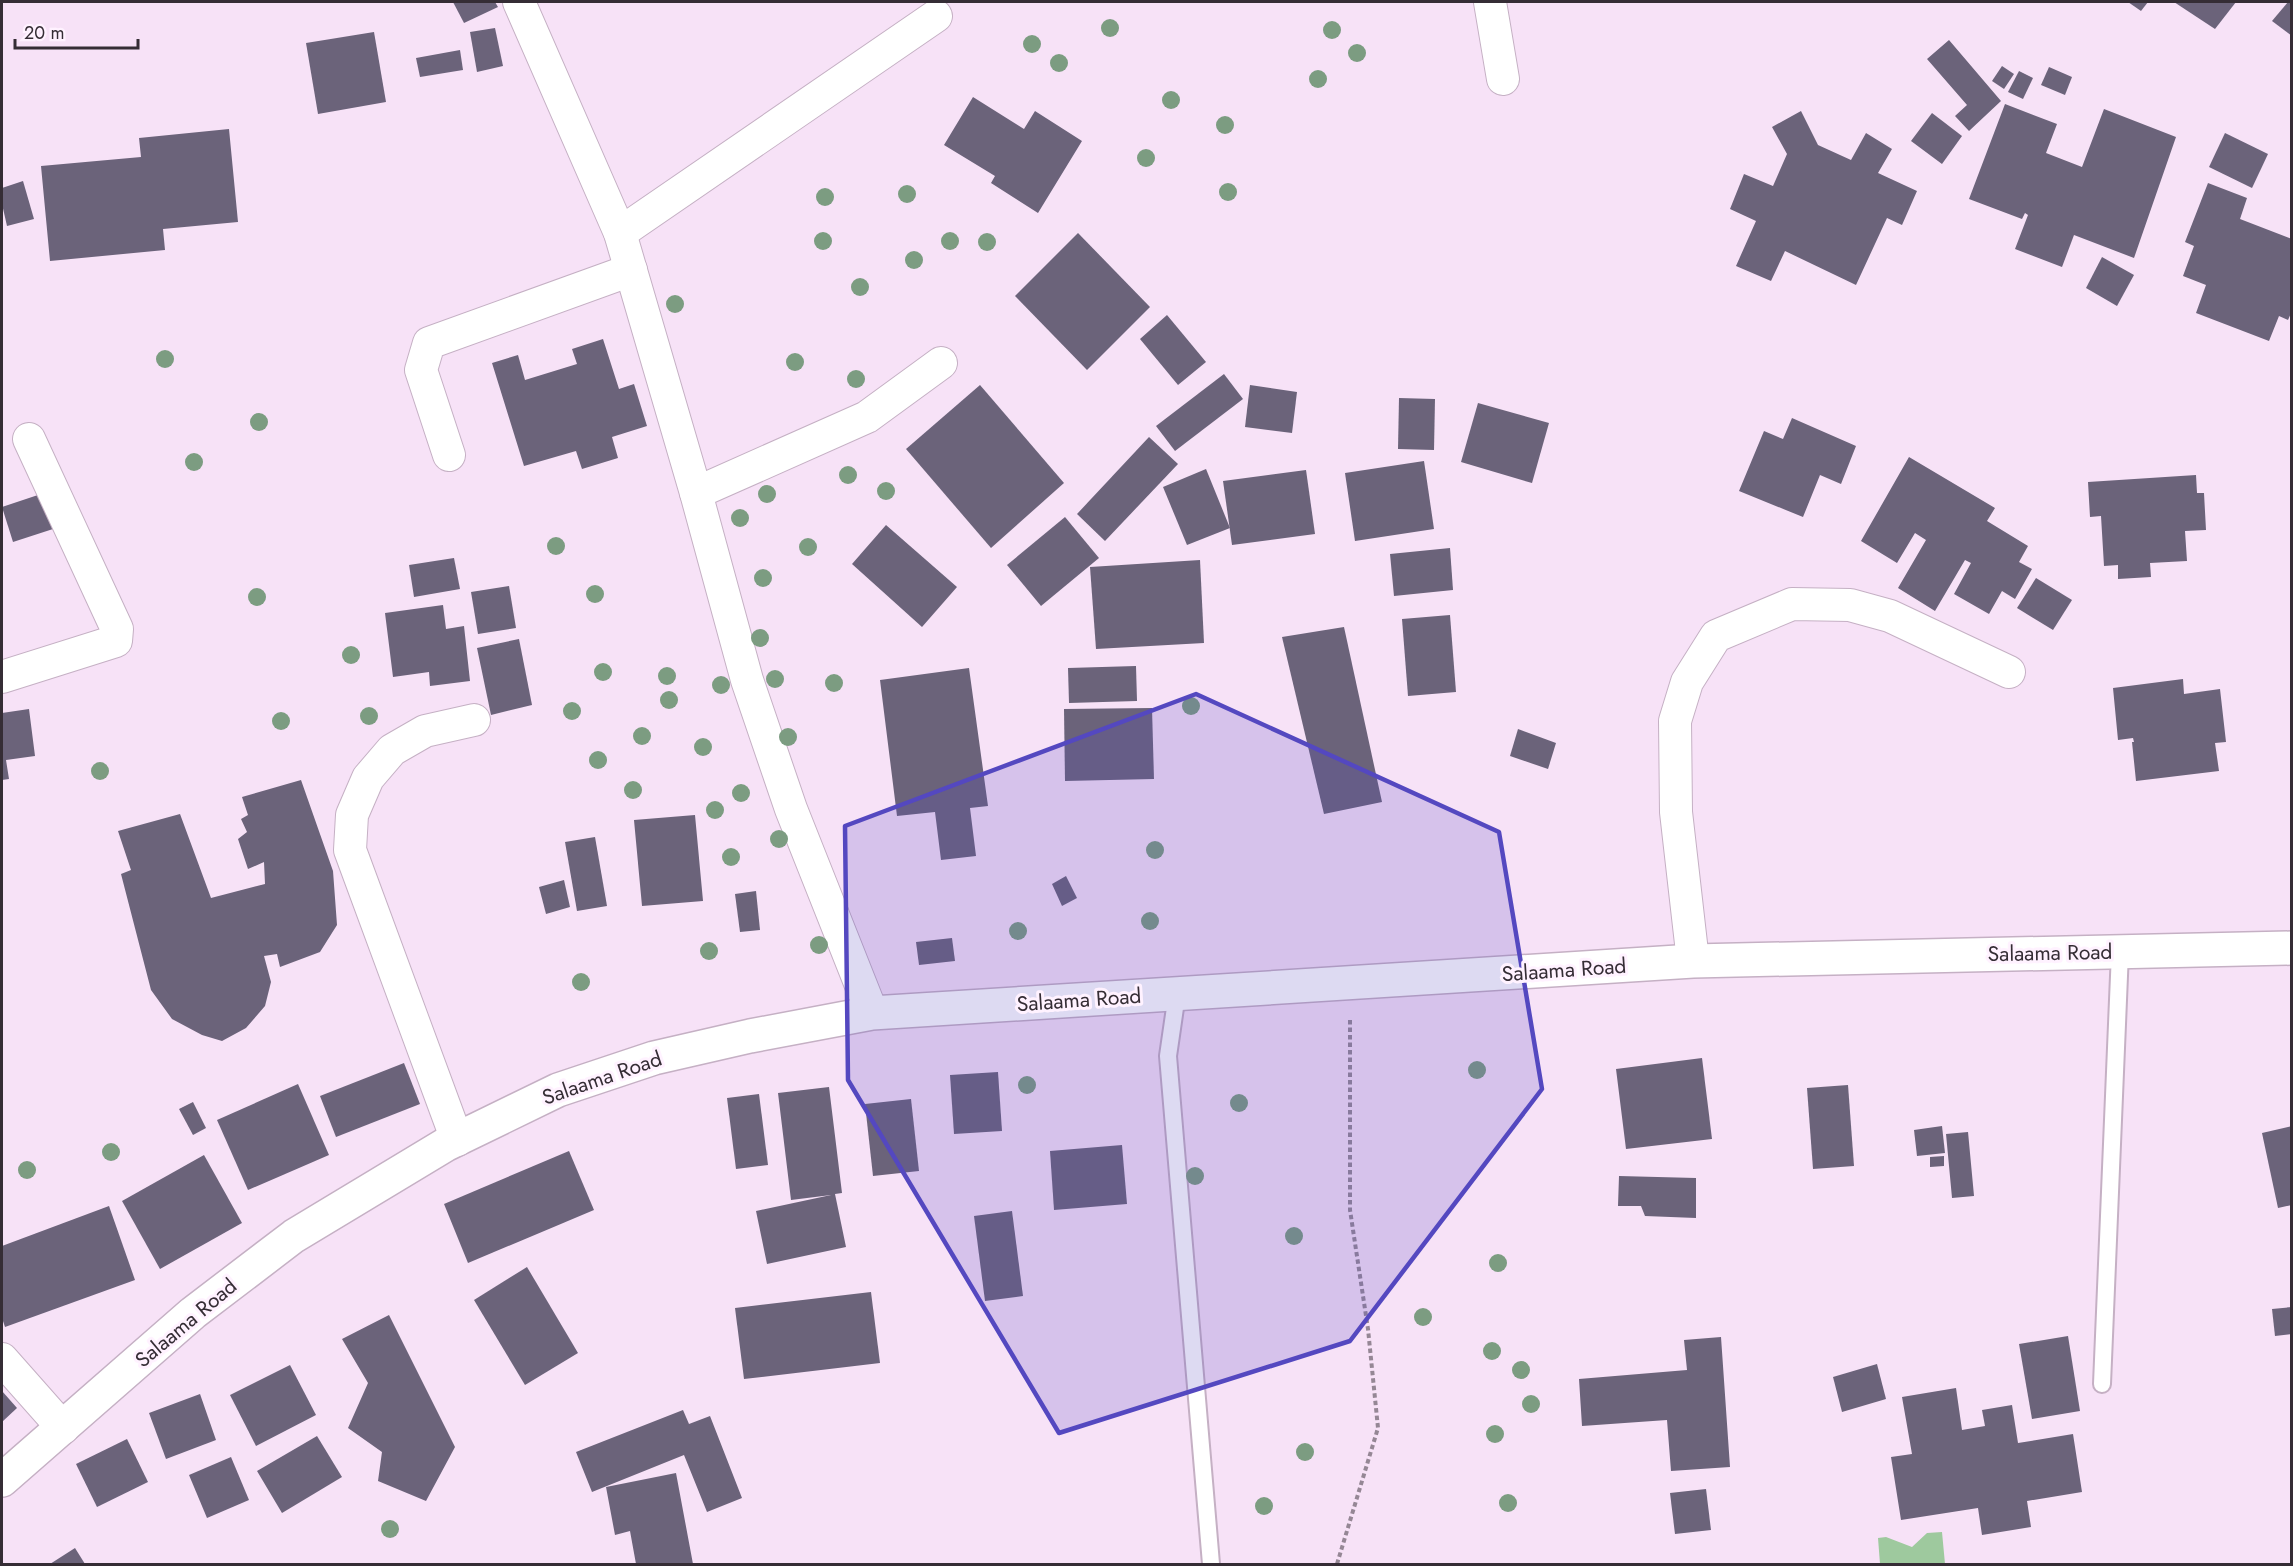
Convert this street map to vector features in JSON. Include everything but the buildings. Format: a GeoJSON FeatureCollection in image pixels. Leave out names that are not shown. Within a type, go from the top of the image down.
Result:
{"type":"FeatureCollection","features":[{"type":"Feature","properties":{"kind":"street"},"geometry":{"type":"LineString","coordinates":[[519,2],[620,233],[696,493],[747,680],[791,809],[872,1013]]}},
{"type":"Feature","properties":{"kind":"street"},"geometry":{"type":"LineString","coordinates":[[1490,2],[1503,79]]}},
{"type":"Feature","properties":{"kind":"street"},"geometry":{"type":"LineString","coordinates":[[620,233],[936,16]]}},
{"type":"Feature","properties":{"kind":"street"},"geometry":{"type":"LineString","coordinates":[[449,455],[421,370],[429,343],[631,270]]}},
{"type":"Feature","properties":{"kind":"street"},"geometry":{"type":"LineString","coordinates":[[696,493],[867,417],[941,363]]}},
{"type":"Feature","properties":{"kind":"street"},"geometry":{"type":"LineString","coordinates":[[2,677],[116,641],[117,630],[30,439]]}},
{"type":"Feature","properties":{"kind":"street"},"geometry":{"type":"LineString","coordinates":[[1693,961],[1676,812],[1675,721],[1687,682],[1716,636],[1792,604],[1850,605],[1890,616],[2009,672]]}},
{"type":"Feature","properties":{"kind":"street"},"geometry":{"type":"LineString","coordinates":[[457,1140],[350,850],[352,815],[368,778],[392,750],[425,731],[474,720]]}},
{"type":"Feature","properties":{"kind":"street","name":"Salaama Road"},"geometry":{"type":"LineString","coordinates":[[2,1480],[193,1313],[294,1236],[391,1176],[558,1090],[654,1058],[872,1013],[1693,961],[2292,948]]}},
{"type":"Feature","properties":{"kind":"street"},"geometry":{"type":"LineString","coordinates":[[2,1359],[63,1428]]}},
{"type":"Feature","properties":{"kind":"lane"},"geometry":{"type":"LineString","coordinates":[[2102,1384],[2120,952]]}},
{"type":"Feature","properties":{"kind":"lane"},"geometry":{"type":"LineString","coordinates":[[1177,994],[1168,1056],[1210,1564]]}},
{"type":"Feature","properties":{"kind":"path"},"geometry":{"type":"LineString","coordinates":[[1337,1564],[1378,1428],[1368,1329],[1350,1210],[1350,984]]}},
{"type":"Feature","properties":{"kind":"highlighted area"},"geometry":{"type":"Polygon","coordinates":[[[1196,694],[1499,832],[1542,1089],[1350,1341],[1059,1433],[848,1080],[845,826],[1196,694]]]}},
{"type":"Feature","properties":{"kind":"green space"},"geometry":{"type":"Polygon","coordinates":[[[1942,1532],[1945,1564],[1880,1564],[1878,1538],[1886,1537],[1912,1547],[1927,1533],[1942,1532]]]}}]}
